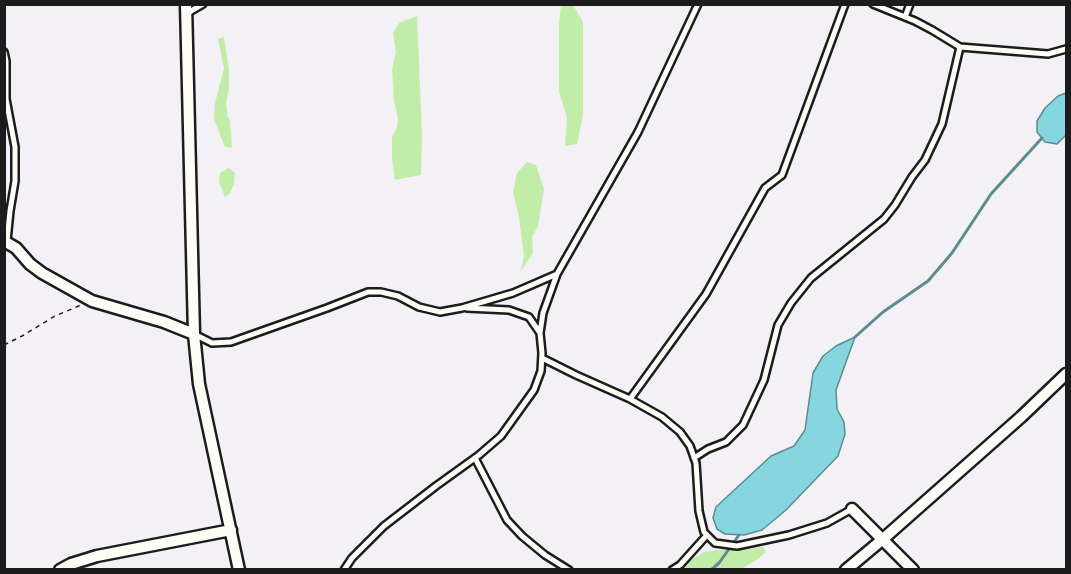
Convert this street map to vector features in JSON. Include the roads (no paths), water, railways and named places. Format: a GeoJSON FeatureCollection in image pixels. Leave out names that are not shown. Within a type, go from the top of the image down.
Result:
{"type":"FeatureCollection","features":[{"type":"Feature","properties":{"kind":"street"},"geometry":{"type":"LineString","coordinates":[[186,9],[194,334],[199,384],[239,570]]}},
{"type":"Feature","properties":{"kind":"street"},"geometry":{"type":"LineString","coordinates":[[6,241],[42,273],[92,301],[164,322],[194,334]]}},
{"type":"Feature","properties":{"kind":"street"},"geometry":{"type":"LineString","coordinates":[[846,570],[1021,417],[1066,374]]}},
{"type":"Feature","properties":{"kind":"street"},"geometry":{"type":"LineString","coordinates":[[852,509],[913,570]]}},
{"type":"Feature","properties":{"kind":"street"},"geometry":{"type":"LineString","coordinates":[[60,570],[97,556],[231,530]]}},
{"type":"Feature","properties":{"kind":"lane"},"geometry":{"type":"LineString","coordinates":[[186,9],[203,4]]}},
{"type":"Feature","properties":{"kind":"lane"},"geometry":{"type":"LineString","coordinates":[[344,570],[352,558],[384,526],[501,436],[534,390],[541,371],[540,333],[543,313],[557,274],[638,132],[698,4]]}},
{"type":"Feature","properties":{"kind":"lane"},"geometry":{"type":"LineString","coordinates":[[630,399],[706,294],[765,188],[782,175],[845,4]]}},
{"type":"Feature","properties":{"kind":"lane"},"geometry":{"type":"LineString","coordinates":[[873,4],[932,30],[960,47],[1048,54],[1066,49]]}},
{"type":"Feature","properties":{"kind":"lane"},"geometry":{"type":"LineString","coordinates":[[905,17],[910,4]]}},
{"type":"Feature","properties":{"kind":"lane"},"geometry":{"type":"LineString","coordinates":[[694,458],[726,442],[743,425],[764,380],[778,325],[790,303],[812,278],[884,219],[925,160],[942,124],[960,47]]}},
{"type":"Feature","properties":{"kind":"lane"},"geometry":{"type":"LineString","coordinates":[[4,52],[6,99],[15,147],[15,181],[6,241]]}},
{"type":"Feature","properties":{"kind":"lane"},"geometry":{"type":"LineString","coordinates":[[194,334],[212,343],[231,342],[327,309],[368,292],[398,296],[419,307],[440,312],[462,308],[513,292],[557,274]]}},
{"type":"Feature","properties":{"kind":"lane"},"geometry":{"type":"LineString","coordinates":[[462,308],[509,310],[529,317],[540,333]]}},
{"type":"Feature","properties":{"kind":"lane"},"geometry":{"type":"LineString","coordinates":[[542,357],[630,399],[662,417],[680,432],[690,446],[694,458],[699,511],[704,532],[715,543],[737,546],[789,535],[827,523],[852,509]]}},
{"type":"Feature","properties":{"kind":"lane"},"geometry":{"type":"LineString","coordinates":[[475,458],[507,520],[522,536],[569,570]]}},
{"type":"Feature","properties":{"kind":"lane"},"geometry":{"type":"LineString","coordinates":[[672,570],[680,565],[707,535]]}},
{"type":"Feature","properties":{"kind":"water"},"geometry":{"type":"Polygon","coordinates":[[[1066,93],[1066,135],[1057,144],[1045,142],[1037,132],[1037,121],[1045,108],[1058,96],[1066,93]]]}},
{"type":"Feature","properties":{"kind":"water"},"geometry":{"type":"Polygon","coordinates":[[[855,337],[836,390],[837,409],[844,422],[845,434],[838,456],[786,510],[762,530],[744,535],[725,534],[717,529],[713,518],[716,507],[771,456],[794,446],[805,430],[813,373],[823,356],[836,346],[855,337]]]}},
{"type":"Feature","properties":{"kind":"waterway"},"geometry":{"type":"LineString","coordinates":[[855,337],[883,312],[928,281],[952,253],[991,194],[1042,138]]}},
{"type":"Feature","properties":{"kind":"waterway"},"geometry":{"type":"LineString","coordinates":[[711,570],[719,563],[739,535]]}}]}
